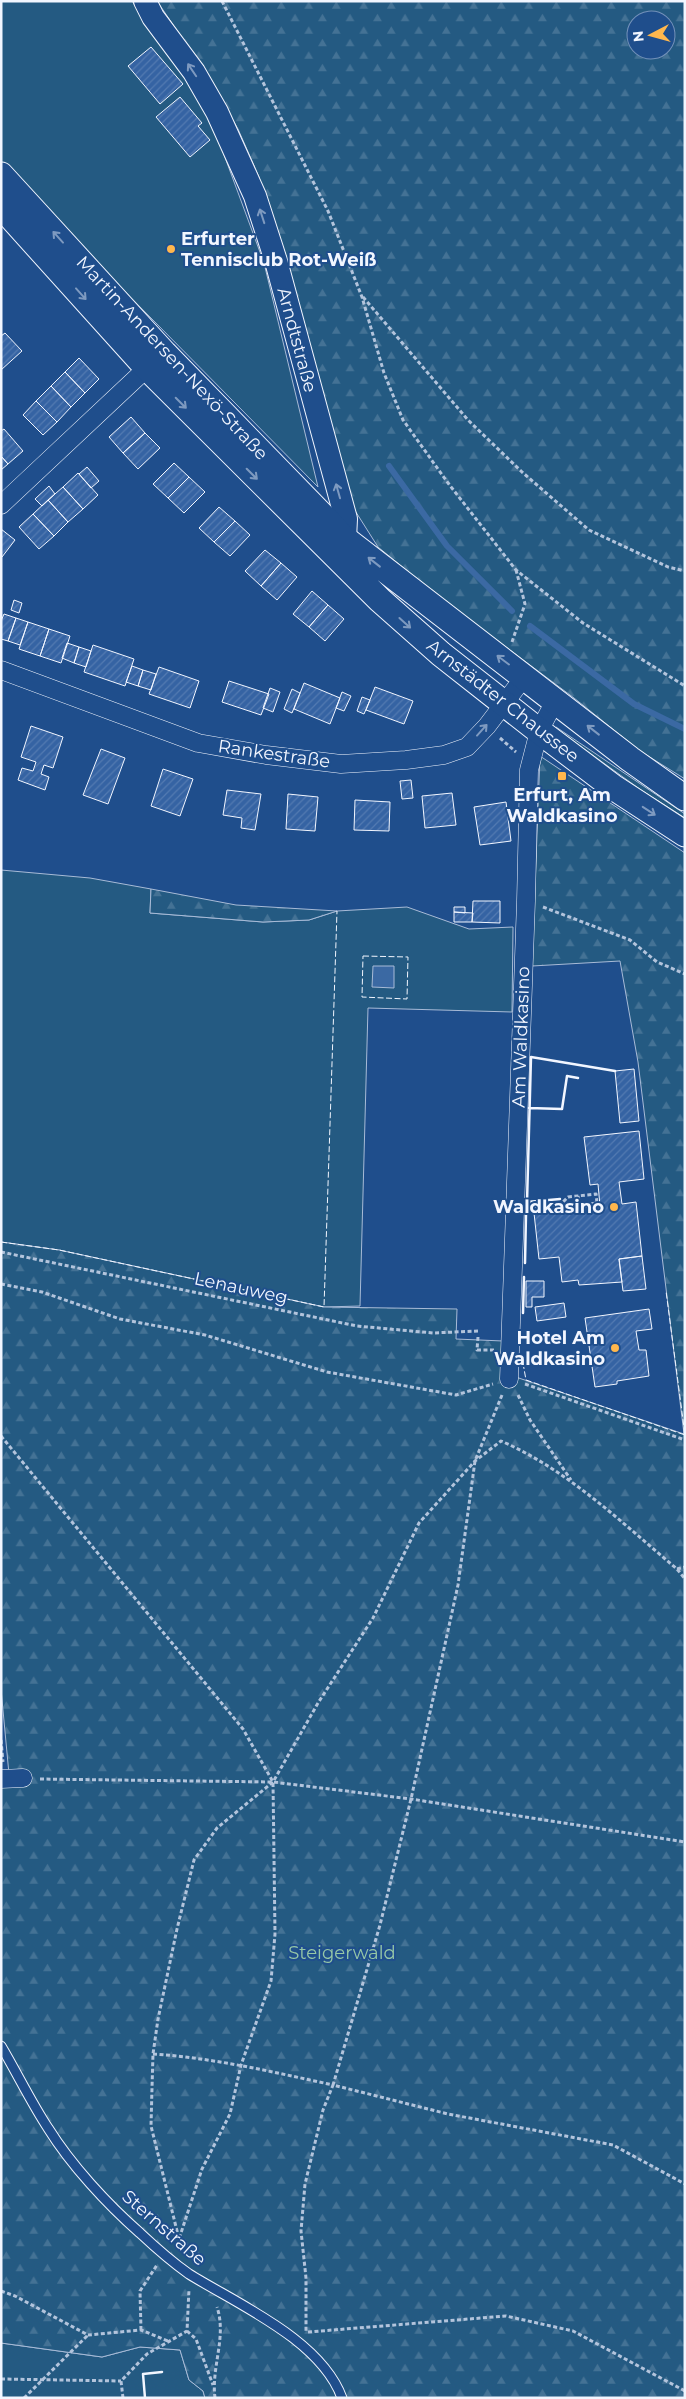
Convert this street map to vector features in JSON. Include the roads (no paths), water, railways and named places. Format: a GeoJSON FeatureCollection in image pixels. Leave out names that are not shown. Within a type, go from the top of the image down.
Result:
{"type":"FeatureCollection","features":[{"type":"Feature","properties":{"kind":"main road","name":"Martin-Andersen-Nexö-Straße"},"geometry":{"type":"LineString","coordinates":[[1,175],[338,546]]}},
{"type":"Feature","properties":{"kind":"main road","name":"Martin-Andersen-Nexö-Straße"},"geometry":{"type":"LineString","coordinates":[[1,206],[147,368],[338,546]]}},
{"type":"Feature","properties":{"kind":"main road","name":"Arnstädter Chaussee"},"geometry":{"type":"LineString","coordinates":[[338,546],[525,676],[630,759],[685,798]]}},
{"type":"Feature","properties":{"kind":"main road","name":"Arnstädter Chaussee"},"geometry":{"type":"LineString","coordinates":[[338,546],[441,654],[613,787],[685,834]]}},
{"type":"Feature","properties":{"kind":"street","name":"Arndtstraße"},"geometry":{"type":"LineString","coordinates":[[145,1],[153,17],[194,72],[217,112],[255,196],[276,261],[346,519],[338,546]]}},
{"type":"Feature","properties":{"kind":"street"},"geometry":{"type":"LineString","coordinates":[[1,505],[147,368]]}},
{"type":"Feature","properties":{"kind":"street","name":"Rankestraße"},"geometry":{"type":"LineString","coordinates":[[1,670],[198,743],[266,755],[341,764],[406,760],[444,755],[467,747],[525,676]]}},
{"type":"Feature","properties":{"kind":"street","name":"Am Waldkasino"},"geometry":{"type":"LineString","coordinates":[[509,1379],[526,901],[528,770],[539,731],[555,701]]}},
{"type":"Feature","properties":{"kind":"street"},"geometry":{"type":"LineString","coordinates":[[1,1779],[23,1778]]}},
{"type":"Feature","properties":{"kind":"lane","name":"Sternstraße"},"geometry":{"type":"LineString","coordinates":[[1,2046],[54,2136],[94,2187],[138,2232],[187,2272],[285,2333],[324,2366],[342,2398]]}},
{"type":"Feature","properties":{"kind":"waterway"},"geometry":{"type":"LineString","coordinates":[[389,466],[447,546],[512,611]]}},
{"type":"Feature","properties":{"kind":"waterway"},"geometry":{"type":"LineString","coordinates":[[530,626],[634,704],[685,729]]}},
{"type":"Feature","properties":{"kind":"place","name":"Erfurter Tennisclub Rot-Weiß"},"geometry":{"type":"Point","coordinates":[171,249]}},
{"type":"Feature","properties":{"kind":"place","name":"Erfurt, Am Waldkasino"},"geometry":{"type":"Point","coordinates":[562,776]}},
{"type":"Feature","properties":{"kind":"place","name":"Waldkasino"},"geometry":{"type":"Point","coordinates":[614,1207]}},
{"type":"Feature","properties":{"kind":"place","name":"Hotel Am Waldkasino"},"geometry":{"type":"Point","coordinates":[615,1348]}},
{"type":"Feature","properties":{"kind":"park label","name":"Steigerwald"},"geometry":{"type":"Point","coordinates":[342,1953]}}]}
